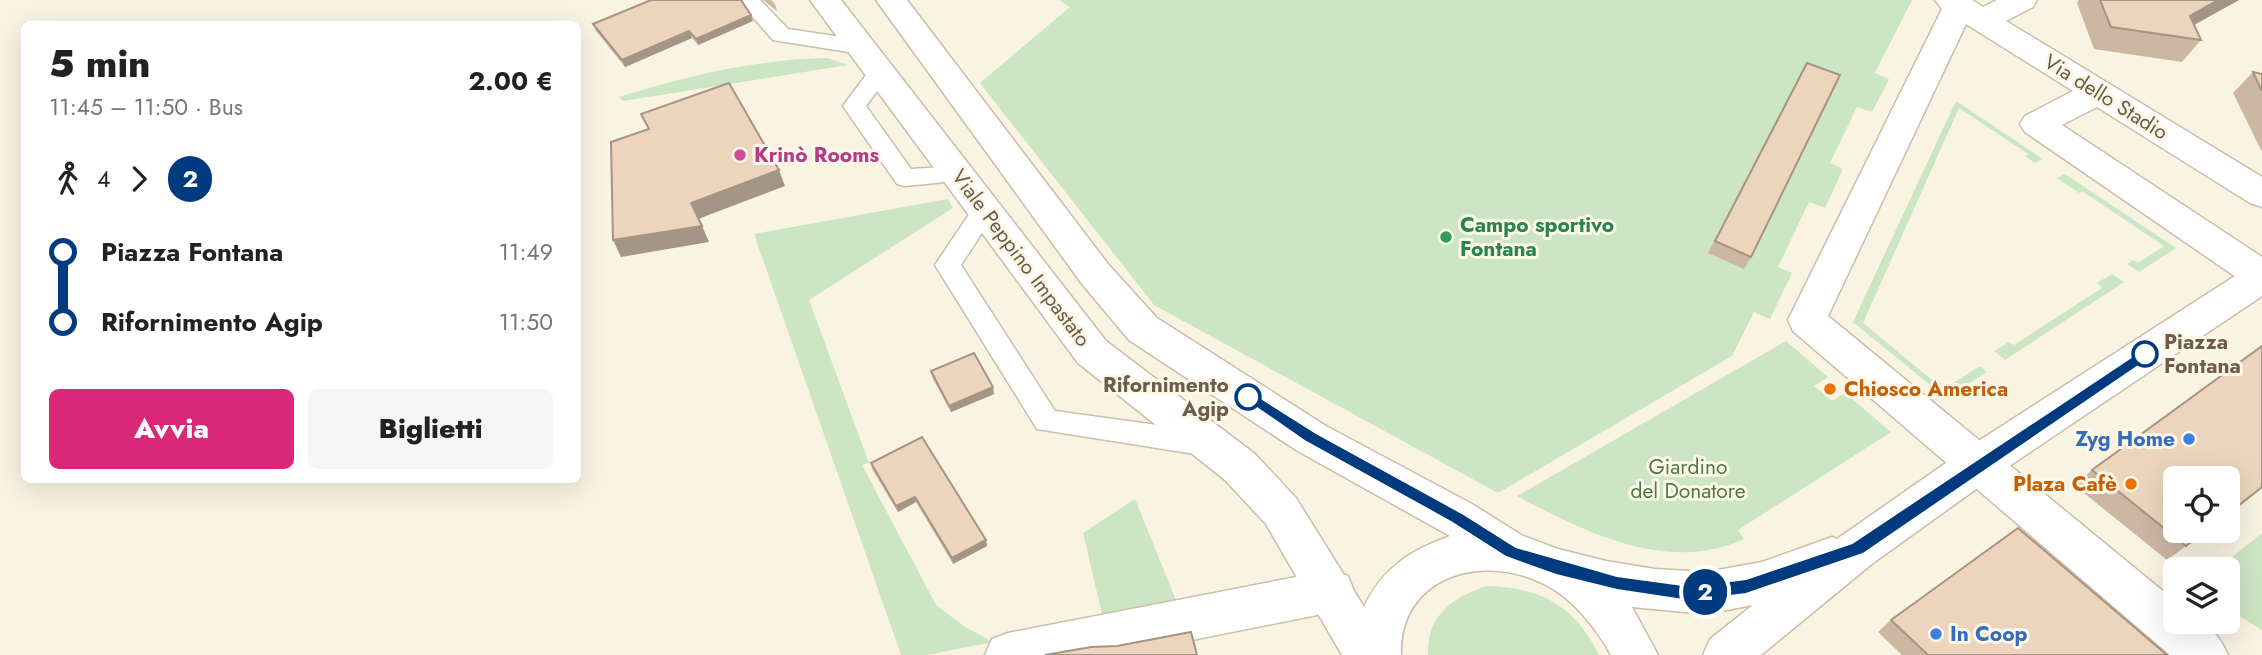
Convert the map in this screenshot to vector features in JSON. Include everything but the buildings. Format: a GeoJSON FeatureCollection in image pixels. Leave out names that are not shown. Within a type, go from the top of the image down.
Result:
{"type":"FeatureCollection","features":[{"type":"Feature","properties":{"kind":"main road","name":"Viale Peppino Impastato"},"geometry":{"type":"LineString","coordinates":[[825,0],[1092,352],[1240,467],[1281,511],[1332,591],[1368,655]]}},
{"type":"Feature","properties":{"kind":"main road"},"geometry":{"type":"LineString","coordinates":[[891,0],[1095,274],[1143,329],[1311,438],[1457,517],[1511,552],[1556,568],[1617,583],[1690,594],[1746,586],[1857,549]]}},
{"type":"Feature","properties":{"kind":"main road"},"geometry":{"type":"LineString","coordinates":[[2022,0],[1964,9],[1807,320],[2205,655]]}},
{"type":"Feature","properties":{"kind":"main road","name":"Via dello Stadio"},"geometry":{"type":"LineString","coordinates":[[1964,9],[2262,194]]}},
{"type":"Feature","properties":{"kind":"main road"},"geometry":{"type":"LineString","coordinates":[[1726,655],[1857,549],[1978,464],[2262,276],[2037,124],[2098,92]]}},
{"type":"Feature","properties":{"kind":"main road"},"geometry":{"type":"LineString","coordinates":[[1378,655],[1379,629],[1396,591],[1426,564],[1466,551],[1511,552]]}},
{"type":"Feature","properties":{"kind":"main road"},"geometry":{"type":"LineString","coordinates":[[1556,568],[1588,590],[1615,619],[1634,655]]}},
{"type":"Feature","properties":{"kind":"main road"},"geometry":{"type":"LineString","coordinates":[[1008,655],[1332,591]]}},
{"type":"Feature","properties":{"kind":"lane"},"geometry":{"type":"LineString","coordinates":[[748,0],[781,35],[871,59]]}},
{"type":"Feature","properties":{"kind":"lane"},"geometry":{"type":"LineString","coordinates":[[985,210],[948,265],[1047,421],[1212,445]]}},
{"type":"Feature","properties":{"kind":"green space","name":"Campo sportivo Fontana"},"geometry":{"type":"Polygon","coordinates":[[[1059,0],[1912,0],[1875,73],[1889,79],[1872,112],[1857,107],[1830,163],[1843,169],[1825,208],[1809,202],[1778,267],[1792,273],[1770,319],[1754,312],[1732,356],[1498,493],[1154,305],[980,83],[1070,7],[1059,0]]]}},
{"type":"Feature","properties":{"kind":"green space"},"geometry":{"type":"Polygon","coordinates":[[[828,58],[848,65],[623,101],[619,97],[670,82],[748,65],[828,58]]]}},
{"type":"Feature","properties":{"kind":"green space"},"geometry":{"type":"Polygon","coordinates":[[[1956,101],[2043,159],[2035,163],[2025,156],[2028,154],[1959,108],[1863,323],[1938,385],[1942,383],[1947,387],[1980,366],[1987,372],[1946,398],[1853,322],[1956,101]]]}},
{"type":"Feature","properties":{"kind":"green space"},"geometry":{"type":"Polygon","coordinates":[[[2065,174],[2176,248],[2139,272],[2127,264],[2133,260],[2138,263],[2164,246],[2082,191],[2079,193],[2057,178],[2065,174]]]}},
{"type":"Feature","properties":{"kind":"green space"},"geometry":{"type":"Polygon","coordinates":[[[948,199],[953,208],[809,300],[869,463],[862,465],[936,605],[965,627],[993,642],[927,655],[901,655],[754,234],[948,199]]]}},
{"type":"Feature","properties":{"kind":"green space"},"geometry":{"type":"Polygon","coordinates":[[[2112,274],[2124,282],[2005,360],[1994,351],[2009,342],[2014,345],[2102,288],[2097,283],[2112,274]]]}},
{"type":"Feature","properties":{"kind":"green space","name":"Giardino del Donatore"},"geometry":{"type":"Polygon","coordinates":[[[1786,341],[1828,377],[1814,386],[1832,401],[1845,393],[1891,432],[1738,530],[1744,539],[1715,549],[1686,552],[1656,550],[1598,535],[1517,496],[1786,341]]]}},
{"type":"Feature","properties":{"kind":"green space"},"geometry":{"type":"Polygon","coordinates":[[[1135,499],[1178,605],[1103,618],[1083,533],[1135,499]]]}},
{"type":"Feature","properties":{"kind":"green space"},"geometry":{"type":"Polygon","coordinates":[[[2262,533],[2262,630],[2240,616],[2240,557],[2232,557],[2262,533]]]}},
{"type":"Feature","properties":{"kind":"green space"},"geometry":{"type":"Polygon","coordinates":[[[1486,586],[1523,590],[1554,602],[1579,623],[1599,655],[1428,655],[1432,629],[1444,610],[1462,596],[1486,586]]]}},
{"type":"Feature","properties":{"kind":"bus line","name":"2"},"geometry":{"type":"LineString","coordinates":[[1248,397],[1311,438],[1457,517],[1511,552],[1556,568],[1617,583],[1690,594],[1746,586],[1857,549],[1978,464],[2145,354]]}},
{"type":"Feature","properties":{"kind":"place","name":"Krinò Rooms"},"geometry":{"type":"Point","coordinates":[740,155]}},
{"type":"Feature","properties":{"kind":"place","name":"Campo sportivo Fontana"},"geometry":{"type":"Point","coordinates":[1446,237]}},
{"type":"Feature","properties":{"kind":"place","name":"Piazza Fontana"},"geometry":{"type":"Point","coordinates":[2145,354]}},
{"type":"Feature","properties":{"kind":"place","name":"Chiosco America"},"geometry":{"type":"Point","coordinates":[1830,389]}},
{"type":"Feature","properties":{"kind":"place","name":"Rifornimento Agip"},"geometry":{"type":"Point","coordinates":[1248,397]}},
{"type":"Feature","properties":{"kind":"place","name":"Zyg Home"},"geometry":{"type":"Point","coordinates":[2189,439]}},
{"type":"Feature","properties":{"kind":"place","name":"Plaza Cafè"},"geometry":{"type":"Point","coordinates":[2131,484]}},
{"type":"Feature","properties":{"kind":"place","name":"In Coop"},"geometry":{"type":"Point","coordinates":[1936,634]}}]}
